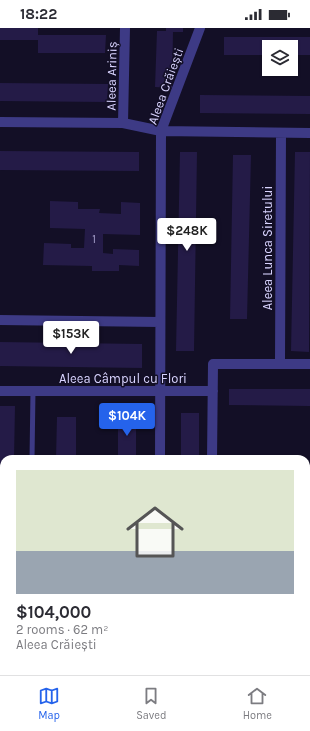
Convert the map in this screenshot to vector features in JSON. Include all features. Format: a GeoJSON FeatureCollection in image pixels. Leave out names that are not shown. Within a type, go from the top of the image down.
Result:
{"type":"FeatureCollection","features":[{"type":"Feature","properties":{"kind":"street","name":"Aleea Ariniș"},"geometry":{"type":"LineString","coordinates":[[123,124],[125,28]]}},
{"type":"Feature","properties":{"kind":"street","name":"Aleea Crăiești"},"geometry":{"type":"LineString","coordinates":[[160,455],[161,131],[200,28]]}},
{"type":"Feature","properties":{"kind":"street"},"geometry":{"type":"LineString","coordinates":[[0,122],[123,124],[161,131],[310,133]]}},
{"type":"Feature","properties":{"kind":"street","name":"Aleea Lunca Siretului"},"geometry":{"type":"LineString","coordinates":[[280,133],[280,364]]}},
{"type":"Feature","properties":{"kind":"street"},"geometry":{"type":"LineString","coordinates":[[0,320],[160,322]]}},
{"type":"Feature","properties":{"kind":"street"},"geometry":{"type":"LineString","coordinates":[[212,455],[213,364],[310,364]]}},
{"type":"Feature","properties":{"kind":"street","name":"Aleea Câmpul cu Flori"},"geometry":{"type":"LineString","coordinates":[[0,391],[213,391]]}},
{"type":"Feature","properties":{"kind":"lane"},"geometry":{"type":"LineString","coordinates":[[32,455],[33,391]]}},
{"type":"Feature","properties":{"kind":"building"},"geometry":{"type":"Polygon","coordinates":[[[0,28],[38,28],[38,35],[106,35],[105,53],[38,53],[38,40],[0,40],[0,28]]]}},
{"type":"Feature","properties":{"kind":"building"},"geometry":{"type":"Polygon","coordinates":[[[166,28],[183,28],[183,32],[173,32],[172,88],[155,87],[157,31],[166,31],[166,28]]]}},
{"type":"Feature","properties":{"kind":"building"},"geometry":{"type":"Polygon","coordinates":[[[224,37],[310,37],[310,55],[298,55],[298,40],[262,40],[262,55],[224,55],[224,37]]]}},
{"type":"Feature","properties":{"kind":"building"},"geometry":{"type":"Polygon","coordinates":[[[0,83],[108,84],[107,102],[0,101],[0,83]]]}},
{"type":"Feature","properties":{"kind":"building"},"geometry":{"type":"Polygon","coordinates":[[[200,95],[310,96],[310,114],[200,113],[200,95]]]}},
{"type":"Feature","properties":{"kind":"building"},"geometry":{"type":"Polygon","coordinates":[[[0,151],[139,152],[139,171],[0,170],[0,151]]]}},
{"type":"Feature","properties":{"kind":"building"},"geometry":{"type":"Polygon","coordinates":[[[180,152],[197,152],[194,351],[176,351],[180,152]]]}},
{"type":"Feature","properties":{"kind":"building"},"geometry":{"type":"Polygon","coordinates":[[[295,152],[310,152],[309,352],[291,351],[295,152]]]}},
{"type":"Feature","properties":{"kind":"building"},"geometry":{"type":"Polygon","coordinates":[[[233,155],[251,155],[247,319],[230,319],[233,155]]]}},
{"type":"Feature","properties":{"kind":"building"},"geometry":{"type":"Polygon","coordinates":[[[50,201],[78,202],[78,209],[100,209],[99,213],[121,214],[121,202],[140,203],[140,235],[103,234],[103,253],[113,254],[113,249],[139,250],[139,266],[119,265],[119,271],[92,271],[92,266],[43,265],[44,243],[71,244],[71,248],[84,248],[85,229],[50,228],[50,201]]]}},
{"type":"Feature","properties":{"kind":"building"},"geometry":{"type":"Polygon","coordinates":[[[0,342],[142,344],[142,368],[0,366],[0,342]]]}},
{"type":"Feature","properties":{"kind":"building"},"geometry":{"type":"Polygon","coordinates":[[[229,389],[310,389],[310,406],[229,405],[229,389]]]}},
{"type":"Feature","properties":{"kind":"building"},"geometry":{"type":"Polygon","coordinates":[[[0,406],[15,406],[14,455],[0,455],[0,406]]]}},
{"type":"Feature","properties":{"kind":"building"},"geometry":{"type":"Polygon","coordinates":[[[181,413],[199,413],[199,455],[181,455],[181,413]]]}},
{"type":"Feature","properties":{"kind":"building"},"geometry":{"type":"Polygon","coordinates":[[[118,415],[136,415],[136,455],[118,455],[118,415]]]}},
{"type":"Feature","properties":{"kind":"building"},"geometry":{"type":"Polygon","coordinates":[[[57,417],[76,417],[76,455],[56,455],[57,417]]]}}]}
